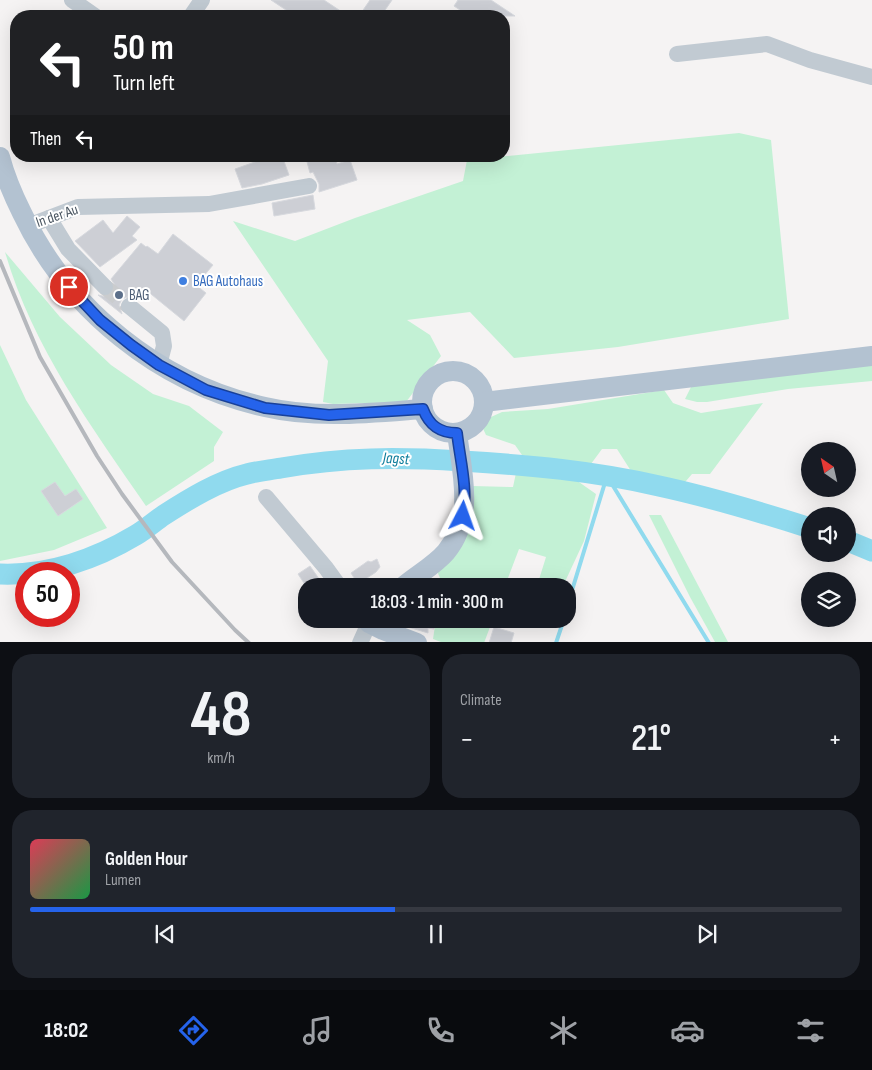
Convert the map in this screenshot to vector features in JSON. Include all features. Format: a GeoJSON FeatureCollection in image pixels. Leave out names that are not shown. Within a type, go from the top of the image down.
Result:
{"type":"FeatureCollection","features":[{"type":"Feature","properties":{"kind":"main road"},"geometry":{"type":"LineString","coordinates":[[0,157],[10,189],[28,226]]}},
{"type":"Feature","properties":{"kind":"main road","name":"In der Au"},"geometry":{"type":"LineString","coordinates":[[28,226],[69,287],[100,320],[159,365],[206,390],[265,408],[329,415],[423,409]]}},
{"type":"Feature","properties":{"kind":"main road"},"geometry":{"type":"LineString","coordinates":[[484,402],[872,356]]}},
{"type":"Feature","properties":{"kind":"main road"},"geometry":{"type":"LineString","coordinates":[[414,578],[446,552],[460,526],[465,505],[464,480],[458,441],[448,433],[439,430],[426,418],[423,409],[422,398],[425,388],[431,380],[440,374],[450,371],[460,372],[474,379],[482,392],[484,402],[479,419],[466,430],[458,441]]}},
{"type":"Feature","properties":{"kind":"main road"},"geometry":{"type":"LineString","coordinates":[[380,628],[417,642]]}},
{"type":"Feature","properties":{"kind":"street"},"geometry":{"type":"LineString","coordinates":[[72,0],[86,10]]}},
{"type":"Feature","properties":{"kind":"street"},"geometry":{"type":"LineString","coordinates":[[677,54],[767,44],[810,60],[872,77]]}},
{"type":"Feature","properties":{"kind":"street","name":"In der Au"},"geometry":{"type":"LineString","coordinates":[[28,226],[78,207],[209,204],[309,186]]}},
{"type":"Feature","properties":{"kind":"street"},"geometry":{"type":"LineString","coordinates":[[49,218],[68,249],[105,287]]}},
{"type":"Feature","properties":{"kind":"street"},"geometry":{"type":"LineString","coordinates":[[129,306],[162,333],[164,346],[159,365]]}},
{"type":"Feature","properties":{"kind":"street"},"geometry":{"type":"LineString","coordinates":[[266,497],[333,578]]}},
{"type":"Feature","properties":{"kind":"street"},"geometry":{"type":"LineString","coordinates":[[360,642],[366,628]]}},
{"type":"Feature","properties":{"kind":"green space"},"geometry":{"type":"Polygon","coordinates":[[[739,133],[771,140],[789,319],[618,347],[514,358],[470,312],[407,320],[430,335],[441,356],[406,402],[333,404],[323,402],[328,361],[233,221],[295,241],[463,181],[467,162],[510,162],[510,156],[739,133]]]}},
{"type":"Feature","properties":{"kind":"green space"},"geometry":{"type":"Polygon","coordinates":[[[5,252],[60,317],[111,365],[153,394],[189,406],[223,432],[214,447],[214,461],[146,506],[84,415],[47,353],[17,287],[5,252]]]}},
{"type":"Feature","properties":{"kind":"green space"},"geometry":{"type":"Polygon","coordinates":[[[0,345],[26,400],[107,528],[54,550],[0,561],[0,345]]]}},
{"type":"Feature","properties":{"kind":"green space"},"geometry":{"type":"Polygon","coordinates":[[[872,365],[872,381],[788,389],[707,402],[685,399],[692,385],[872,365]]]}},
{"type":"Feature","properties":{"kind":"green space"},"geometry":{"type":"Polygon","coordinates":[[[664,390],[673,403],[701,413],[763,403],[710,474],[692,474],[680,488],[631,471],[617,449],[602,449],[588,468],[522,455],[515,445],[486,435],[480,422],[502,412],[548,409],[664,390]]]}},
{"type":"Feature","properties":{"kind":"green space"},"geometry":{"type":"Polygon","coordinates":[[[516,473],[576,480],[596,494],[584,541],[567,578],[539,578],[546,557],[519,549],[508,578],[440,578],[437,571],[473,486],[513,487],[516,473]]]}},
{"type":"Feature","properties":{"kind":"green space"},"geometry":{"type":"Polygon","coordinates":[[[649,515],[661,515],[728,642],[715,642],[649,515]]]}},
{"type":"Feature","properties":{"kind":"green space"},"geometry":{"type":"Polygon","coordinates":[[[435,628],[490,628],[484,642],[441,642],[433,639],[435,628]]]}},
{"type":"Feature","properties":{"kind":"water"},"geometry":{"type":"Polygon","coordinates":[[[69,557],[74,562],[42,562],[69,557]]]}},
{"type":"Feature","properties":{"kind":"water"},"geometry":{"type":"Polygon","coordinates":[[[15,567],[15,581],[0,584],[0,570],[15,567]]]}},
{"type":"Feature","properties":{"kind":"building"},"geometry":{"type":"Polygon","coordinates":[[[271,0],[324,0],[339,10],[286,10],[271,0]]]}},
{"type":"Feature","properties":{"kind":"building"},"geometry":{"type":"Polygon","coordinates":[[[370,0],[392,0],[385,10],[363,10],[370,0]]]}},
{"type":"Feature","properties":{"kind":"building"},"geometry":{"type":"Polygon","coordinates":[[[458,0],[491,0],[506,10],[460,10],[454,6],[458,0]]]}},
{"type":"Feature","properties":{"kind":"building"},"geometry":{"type":"Polygon","coordinates":[[[255,162],[284,162],[289,175],[242,188],[235,169],[255,162]]]}},
{"type":"Feature","properties":{"kind":"building"},"geometry":{"type":"Polygon","coordinates":[[[307,162],[336,162],[337,164],[351,162],[357,180],[319,192],[319,184],[313,172],[310,173],[307,162]]]}},
{"type":"Feature","properties":{"kind":"building"},"geometry":{"type":"Polygon","coordinates":[[[313,195],[315,209],[274,216],[272,203],[313,195]]]}},
{"type":"Feature","properties":{"kind":"building"},"geometry":{"type":"Polygon","coordinates":[[[127,216],[140,227],[132,236],[137,240],[100,267],[75,241],[103,220],[113,233],[127,216]]]}},
{"type":"Feature","properties":{"kind":"building"},"geometry":{"type":"Polygon","coordinates":[[[173,234],[213,265],[196,285],[206,293],[184,321],[146,290],[141,296],[138,294],[135,298],[130,296],[122,299],[119,305],[122,314],[98,295],[107,297],[112,294],[115,285],[111,279],[141,243],[158,254],[173,234]]]}},
{"type":"Feature","properties":{"kind":"building"},"geometry":{"type":"Polygon","coordinates":[[[55,482],[65,496],[76,489],[83,499],[58,516],[41,491],[55,482]]]}},
{"type":"Feature","properties":{"kind":"building"},"geometry":{"type":"Polygon","coordinates":[[[377,559],[380,567],[376,572],[367,578],[354,578],[351,573],[368,561],[371,562],[377,559]]]}},
{"type":"Feature","properties":{"kind":"building"},"geometry":{"type":"Polygon","coordinates":[[[310,566],[318,578],[301,578],[298,574],[310,566]]]}},
{"type":"Feature","properties":{"kind":"building"},"geometry":{"type":"Polygon","coordinates":[[[412,628],[428,628],[428,633],[412,628]]]}},
{"type":"Feature","properties":{"kind":"building"},"geometry":{"type":"Polygon","coordinates":[[[494,628],[514,633],[511,642],[489,642],[494,628]]]}},
{"type":"Feature","properties":{"kind":"waterway","name":"Jagst"},"geometry":{"type":"LineString","coordinates":[[0,574],[18,574],[54,569],[105,552],[136,535],[183,503],[204,491],[236,477],[304,464],[349,460],[438,460],[561,469],[635,481],[697,495],[801,525]]}},
{"type":"Feature","properties":{"kind":"waterway"},"geometry":{"type":"LineString","coordinates":[[607,476],[708,642]]}},
{"type":"Feature","properties":{"kind":"waterway"},"geometry":{"type":"LineString","coordinates":[[576,578],[607,476]]}},
{"type":"Feature","properties":{"kind":"waterway","name":"Jagst"},"geometry":{"type":"LineString","coordinates":[[856,544],[872,551]]}},
{"type":"Feature","properties":{"kind":"waterway"},"geometry":{"type":"LineString","coordinates":[[556,642],[561,628]]}},
{"type":"Feature","properties":{"kind":"tunnel"},"geometry":{"type":"LineString","coordinates":[[105,287],[129,306]]}},
{"type":"Feature","properties":{"kind":"railway"},"geometry":{"type":"LineString","coordinates":[[0,261],[40,357],[97,456],[122,494],[172,562],[248,642]]}},
{"type":"Feature","properties":{"kind":"place","name":"BAG Autohaus"},"geometry":{"type":"Point","coordinates":[183,281]}},
{"type":"Feature","properties":{"kind":"place","name":"BAG"},"geometry":{"type":"Point","coordinates":[119,295]}},
{"type":"Feature","properties":{"kind":"route"},"geometry":{"type":"LineString","coordinates":[[69,287],[100,320],[131,345],[159,365],[206,390],[265,408],[329,415],[423,409],[426,418],[439,430],[457,433],[464,480],[465,505],[463,516]]}}]}
